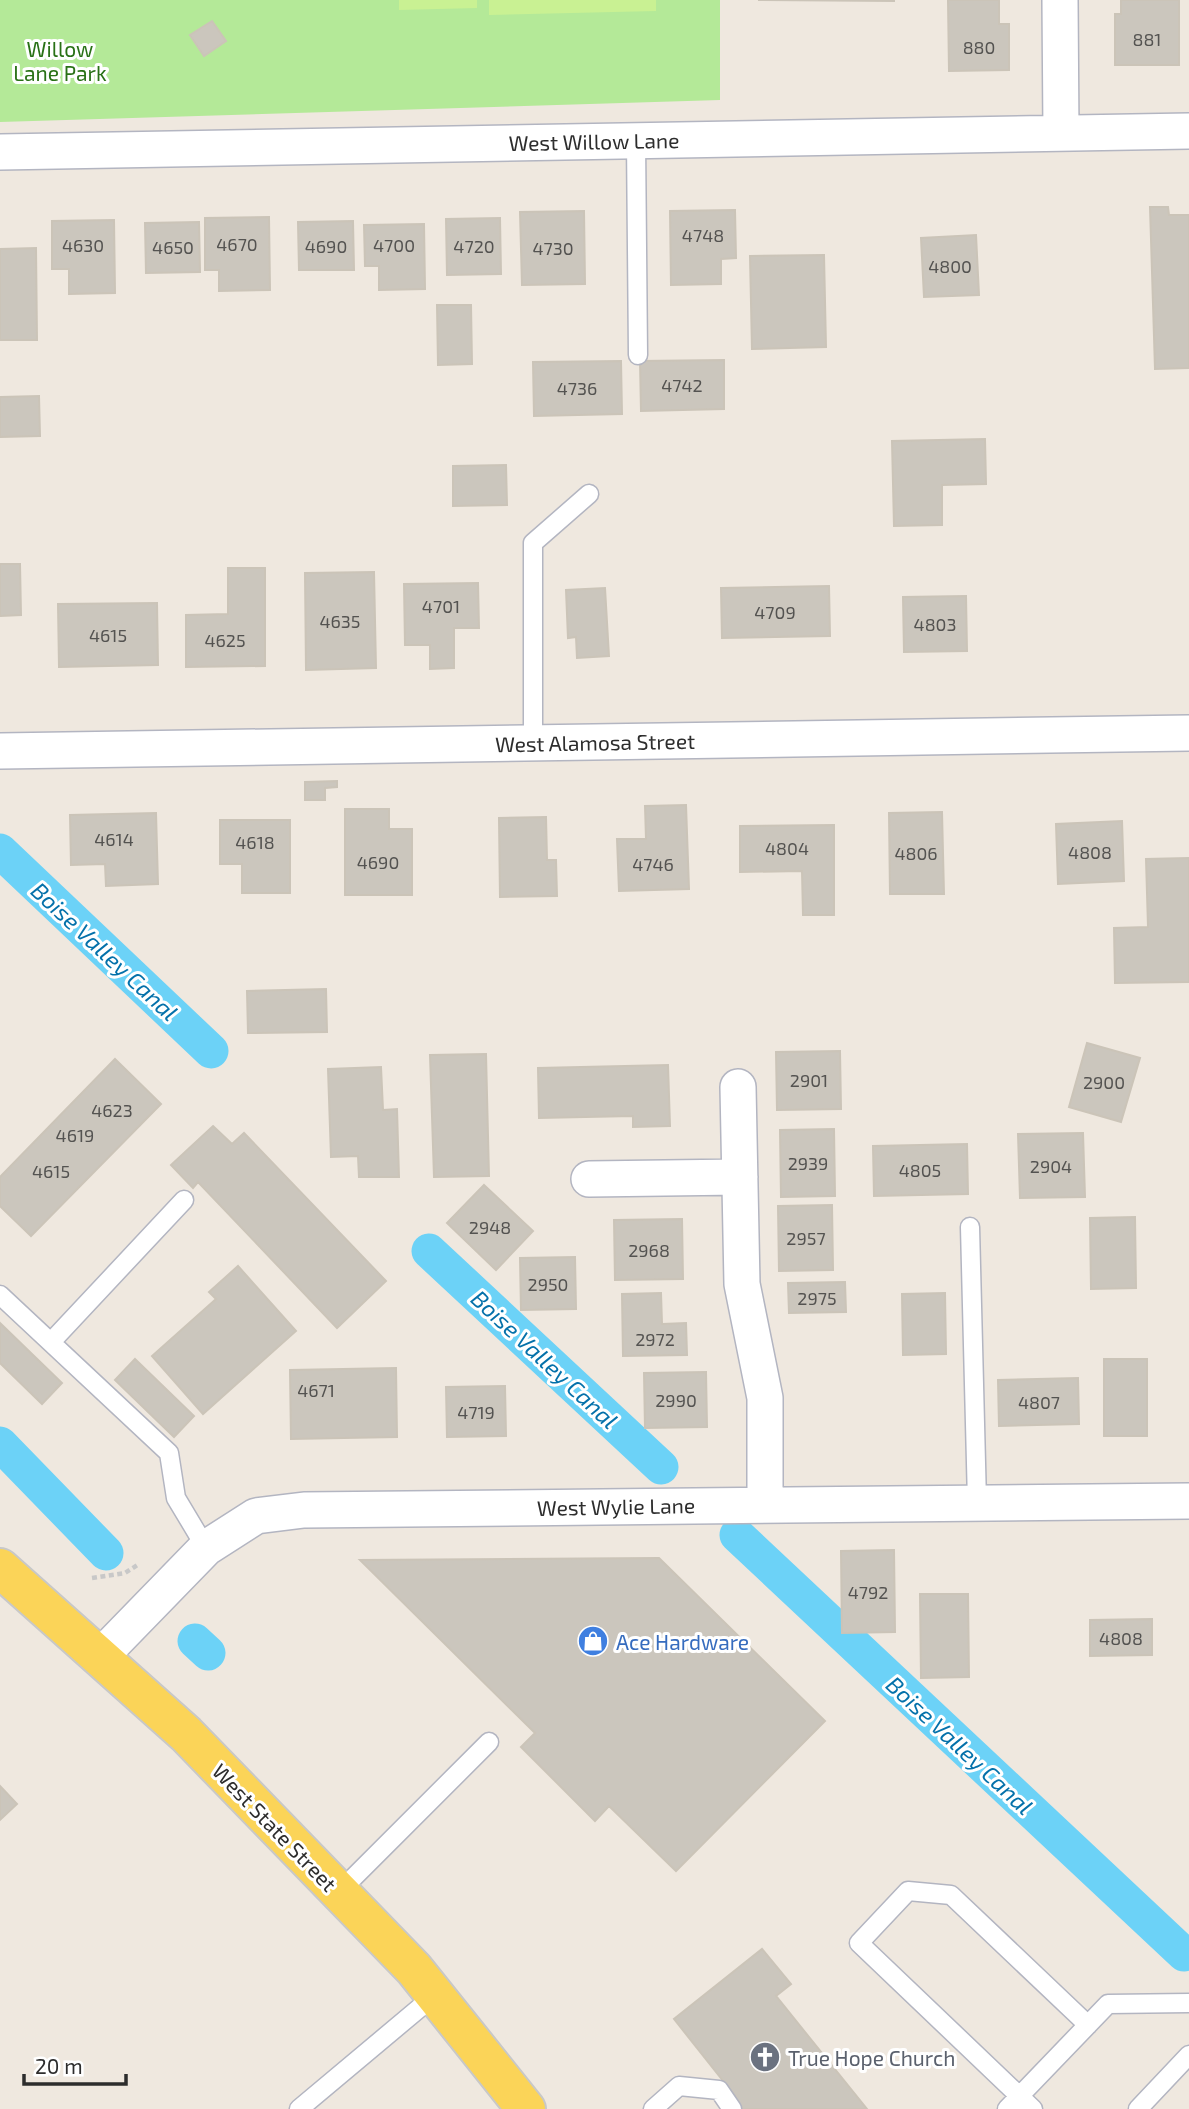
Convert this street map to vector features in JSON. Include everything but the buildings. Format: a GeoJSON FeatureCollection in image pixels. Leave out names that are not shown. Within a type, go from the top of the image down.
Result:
{"type":"FeatureCollection","features":[{"type":"Feature","properties":{"kind":"main road","name":"West State Street"},"geometry":{"type":"LineString","coordinates":[[0,1568],[186,1734],[414,1969],[526,2109]]}},
{"type":"Feature","properties":{"kind":"street"},"geometry":{"type":"LineString","coordinates":[[1060,0],[1061,133]]}},
{"type":"Feature","properties":{"kind":"street","name":"West Willow Lane"},"geometry":{"type":"LineString","coordinates":[[0,152],[1189,131]]}},
{"type":"Feature","properties":{"kind":"street","name":"West Alamosa Street"},"geometry":{"type":"LineString","coordinates":[[0,751],[1189,733]]}},
{"type":"Feature","properties":{"kind":"street"},"geometry":{"type":"LineString","coordinates":[[738,1087],[742,1284],[765,1398],[765,1504]]}},
{"type":"Feature","properties":{"kind":"street"},"geometry":{"type":"LineString","coordinates":[[589,1179],[740,1177]]}},
{"type":"Feature","properties":{"kind":"street","name":"West Wylie Lane"},"geometry":{"type":"LineString","coordinates":[[100,1657],[206,1548],[256,1516],[304,1510],[1189,1501]]}},
{"type":"Feature","properties":{"kind":"lane"},"geometry":{"type":"LineString","coordinates":[[636,141],[638,355]]}},
{"type":"Feature","properties":{"kind":"lane"},"geometry":{"type":"LineString","coordinates":[[533,743],[533,543],[589,494]]}},
{"type":"Feature","properties":{"kind":"lane"},"geometry":{"type":"LineString","coordinates":[[51,1342],[184,1200]]}},
{"type":"Feature","properties":{"kind":"lane"},"geometry":{"type":"LineString","coordinates":[[970,1227],[977,1502]]}},
{"type":"Feature","properties":{"kind":"lane"},"geometry":{"type":"LineString","coordinates":[[0,1295],[169,1452],[176,1498],[206,1548]]}},
{"type":"Feature","properties":{"kind":"lane"},"geometry":{"type":"LineString","coordinates":[[339,1892],[489,1742]]}},
{"type":"Feature","properties":{"kind":"lane"},"geometry":{"type":"LineString","coordinates":[[1033,2109],[1014,2102],[859,1943],[908,1891],[951,1895],[1088,2025]]}},
{"type":"Feature","properties":{"kind":"lane"},"geometry":{"type":"LineString","coordinates":[[299,2109],[435,1995]]}},
{"type":"Feature","properties":{"kind":"lane"},"geometry":{"type":"LineString","coordinates":[[1014,2102],[1108,2004],[1189,2003]]}},
{"type":"Feature","properties":{"kind":"lane"},"geometry":{"type":"LineString","coordinates":[[1138,2109],[1189,2055]]}},
{"type":"Feature","properties":{"kind":"lane"},"geometry":{"type":"LineString","coordinates":[[653,2109],[679,2086],[719,2090],[732,2109]]}},
{"type":"Feature","properties":{"kind":"path"},"geometry":{"type":"LineString","coordinates":[[92,1578],[125,1573],[142,1562]]}},
{"type":"Feature","properties":{"kind":"green space","name":"Willow Lane Park"},"geometry":{"type":"Polygon","coordinates":[[[0,0],[720,0],[720,100],[0,122],[0,0]]]}},
{"type":"Feature","properties":{"kind":"green space"},"geometry":{"type":"Polygon","coordinates":[[[399,0],[477,0],[477,8],[399,10],[399,0]]]}},
{"type":"Feature","properties":{"kind":"green space"},"geometry":{"type":"Polygon","coordinates":[[[489,0],[656,0],[656,11],[489,15],[489,0]]]}},
{"type":"Feature","properties":{"kind":"waterway","name":"Boise Valley Canal"},"geometry":{"type":"LineString","coordinates":[[0,851],[211,1051]]}},
{"type":"Feature","properties":{"kind":"waterway","name":"Boise Valley Canal"},"geometry":{"type":"LineString","coordinates":[[429,1251],[661,1467]]}},
{"type":"Feature","properties":{"kind":"waterway"},"geometry":{"type":"LineString","coordinates":[[0,1444],[106,1553]]}},
{"type":"Feature","properties":{"kind":"waterway","name":"Boise Valley Canal"},"geometry":{"type":"LineString","coordinates":[[737,1535],[1184,1954]]}},
{"type":"Feature","properties":{"kind":"waterway"},"geometry":{"type":"LineString","coordinates":[[195,1641],[208,1653]]}},
{"type":"Feature","properties":{"kind":"place","name":"Ace Hardware"},"geometry":{"type":"Point","coordinates":[593,1641]}},
{"type":"Feature","properties":{"kind":"place","name":"True Hope Church"},"geometry":{"type":"Point","coordinates":[765,2057]}}]}
